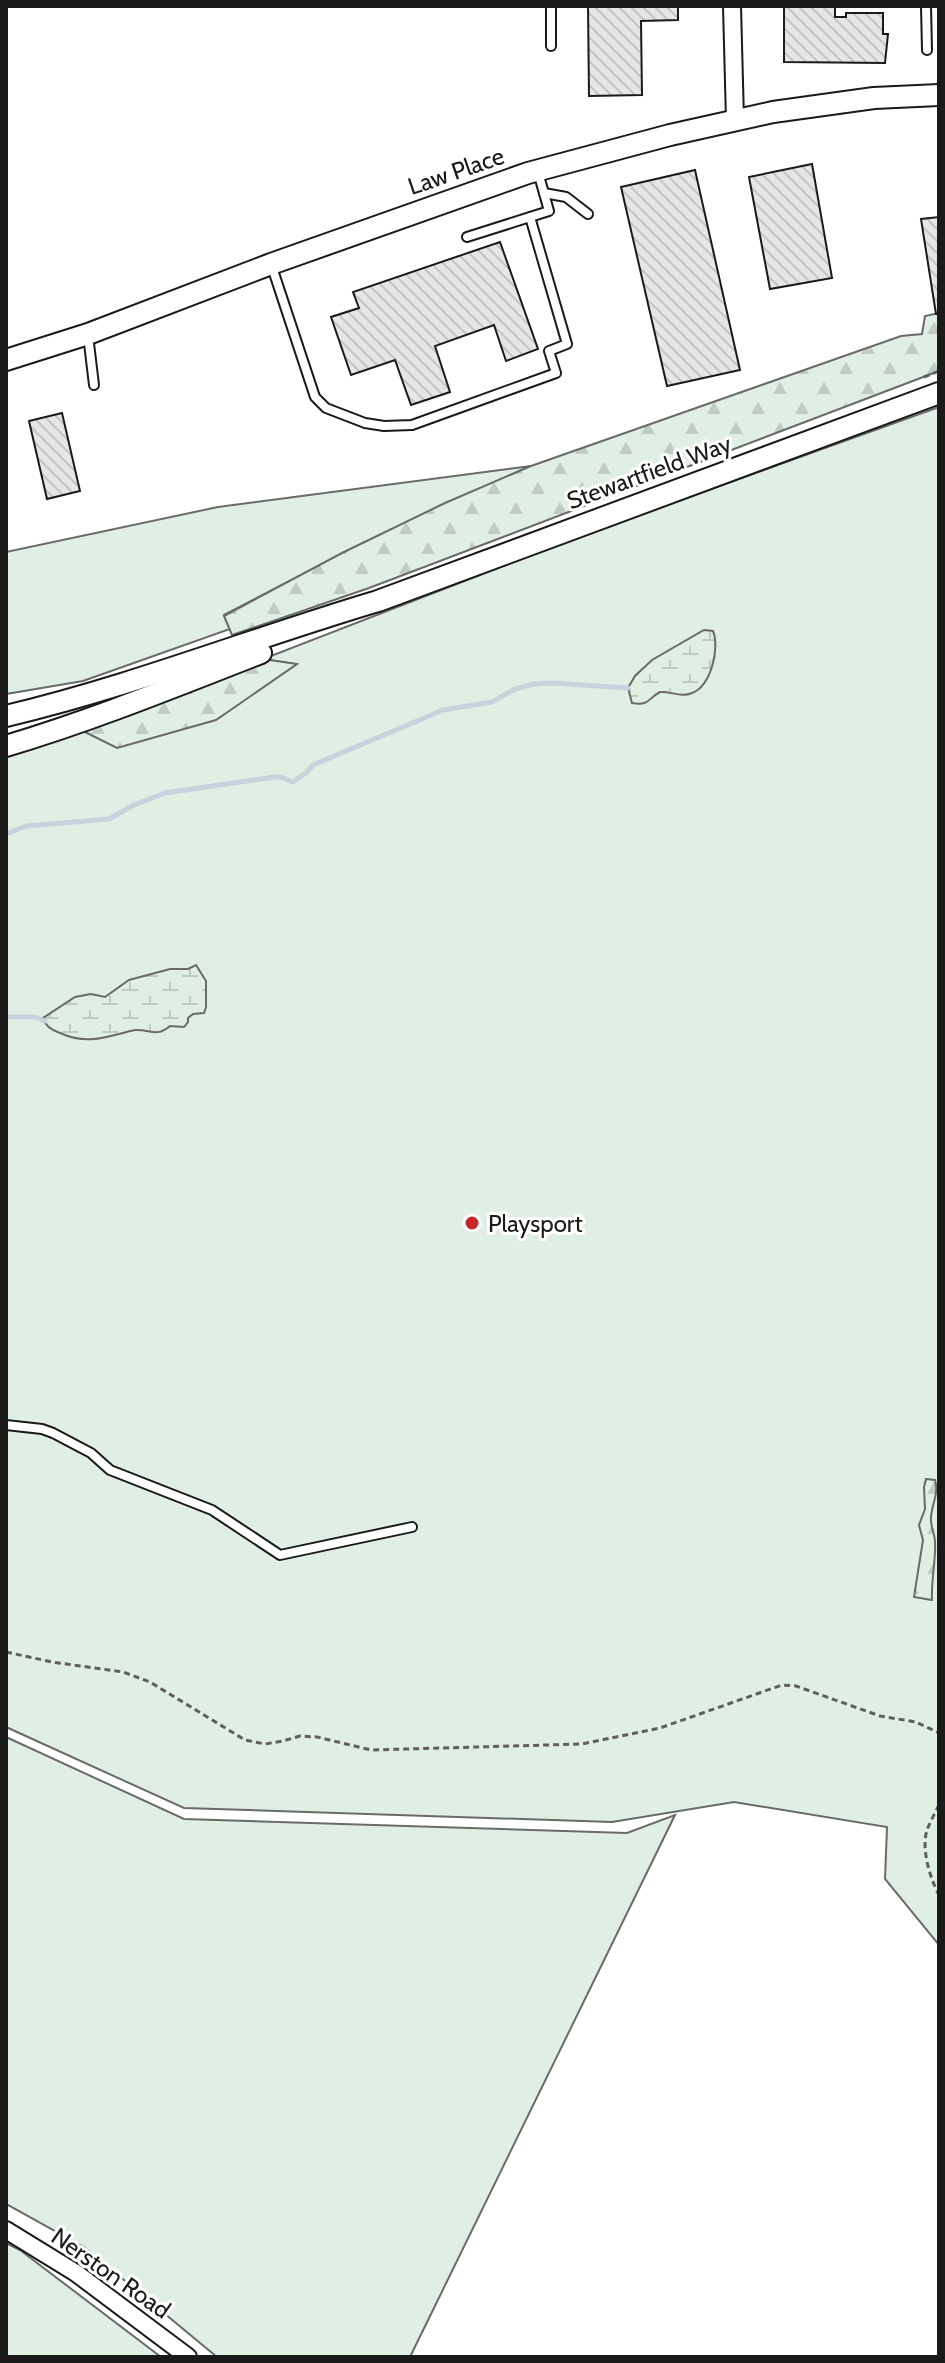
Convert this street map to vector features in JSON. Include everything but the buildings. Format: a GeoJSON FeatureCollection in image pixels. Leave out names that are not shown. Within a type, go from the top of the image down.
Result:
{"type":"FeatureCollection","features":[{"type":"Feature","properties":{"kind":"street"},"geometry":{"type":"LineString","coordinates":[[732,6],[735,120]]}},
{"type":"Feature","properties":{"kind":"street","name":"Law Place"},"geometry":{"type":"LineString","coordinates":[[6,360],[88,334],[271,264],[537,171],[773,112],[874,98],[939,95]]}},
{"type":"Feature","properties":{"kind":"street","name":"Stewartfield Way"},"geometry":{"type":"LineString","coordinates":[[6,746],[144,699],[378,601],[939,393]]}},
{"type":"Feature","properties":{"kind":"street","name":"Stewartfield Way"},"geometry":{"type":"LineString","coordinates":[[6,716],[138,680],[305,622],[378,601]]}},
{"type":"Feature","properties":{"kind":"street","name":"Nerston Road"},"geometry":{"type":"LineString","coordinates":[[6,2230],[76,2273],[188,2357]]}},
{"type":"Feature","properties":{"kind":"lane"},"geometry":{"type":"LineString","coordinates":[[551,6],[551,46]]}},
{"type":"Feature","properties":{"kind":"lane"},"geometry":{"type":"LineString","coordinates":[[926,6],[927,50]]}},
{"type":"Feature","properties":{"kind":"lane"},"geometry":{"type":"LineString","coordinates":[[467,237],[549,211],[537,171]]}},
{"type":"Feature","properties":{"kind":"lane"},"geometry":{"type":"LineString","coordinates":[[544,193],[566,197],[588,214]]}},
{"type":"Feature","properties":{"kind":"lane"},"geometry":{"type":"LineString","coordinates":[[271,264],[315,397],[326,408],[346,418],[384,426],[412,425],[556,373],[549,351],[567,344],[530,217]]}},
{"type":"Feature","properties":{"kind":"lane"},"geometry":{"type":"LineString","coordinates":[[88,334],[94,385]]}},
{"type":"Feature","properties":{"kind":"lane"},"geometry":{"type":"LineString","coordinates":[[6,1425],[53,1433],[91,1453],[110,1470],[212,1510],[280,1555],[412,1527]]}},
{"type":"Feature","properties":{"kind":"path"},"geometry":{"type":"LineString","coordinates":[[6,1652],[123,1672],[150,1682],[245,1740],[265,1744],[300,1736],[336,1740],[371,1750],[582,1744],[660,1728],[782,1685],[796,1686],[880,1716],[916,1722],[939,1733]]}},
{"type":"Feature","properties":{"kind":"path"},"geometry":{"type":"LineString","coordinates":[[939,1805],[926,1832],[926,1852],[939,1895]]}},
{"type":"Feature","properties":{"kind":"green space"},"geometry":{"type":"Polygon","coordinates":[[[939,313],[939,371],[369,588],[232,635],[224,616],[445,503],[531,466],[901,336],[922,334],[925,316],[939,313]]]}},
{"type":"Feature","properties":{"kind":"green space","name":"Playsport"},"geometry":{"type":"Polygon","coordinates":[[[939,407],[939,1945],[885,1879],[887,1827],[734,1802],[612,1822],[184,1808],[6,1727],[6,755],[295,664],[263,659],[586,534],[939,407]]]}},
{"type":"Feature","properties":{"kind":"green space"},"geometry":{"type":"Polygon","coordinates":[[[531,466],[376,538],[224,615],[230,629],[83,681],[6,694],[6,552],[218,507],[531,466]]]}},
{"type":"Feature","properties":{"kind":"green space"},"geometry":{"type":"Polygon","coordinates":[[[704,630],[713,631],[715,647],[709,675],[699,689],[684,695],[660,692],[645,703],[632,703],[628,688],[635,676],[652,660],[704,630]]]}},
{"type":"Feature","properties":{"kind":"green space"},"geometry":{"type":"Polygon","coordinates":[[[263,659],[297,664],[216,720],[117,748],[81,730],[263,659]]]}},
{"type":"Feature","properties":{"kind":"green space"},"geometry":{"type":"Polygon","coordinates":[[[196,965],[206,981],[206,1007],[204,1013],[188,1018],[184,1027],[170,1026],[157,1032],[135,1030],[80,1039],[57,1032],[44,1021],[43,1018],[75,997],[91,994],[105,997],[129,980],[196,965]]]}},
{"type":"Feature","properties":{"kind":"green space"},"geometry":{"type":"Polygon","coordinates":[[[926,1479],[935,1480],[936,1485],[931,1517],[935,1539],[932,1600],[914,1597],[923,1540],[919,1525],[925,1509],[926,1479]]]}},
{"type":"Feature","properties":{"kind":"green space"},"geometry":{"type":"Polygon","coordinates":[[[6,1737],[184,1819],[627,1833],[675,1815],[410,2357],[217,2357],[84,2247],[6,2204],[6,1737]]]}},
{"type":"Feature","properties":{"kind":"green space"},"geometry":{"type":"Polygon","coordinates":[[[6,2243],[20,2250],[161,2357],[6,2357],[6,2243]]]}},
{"type":"Feature","properties":{"kind":"waterway"},"geometry":{"type":"LineString","coordinates":[[6,834],[26,826],[109,819],[165,793],[274,777],[293,782],[313,765],[443,710],[492,702],[515,689],[534,684],[628,688]]}},
{"type":"Feature","properties":{"kind":"waterway"},"geometry":{"type":"LineString","coordinates":[[6,1017],[35,1017],[45,1021]]}},
{"type":"Feature","properties":{"kind":"place","name":"Playsport"},"geometry":{"type":"Point","coordinates":[472,1223]}}]}
